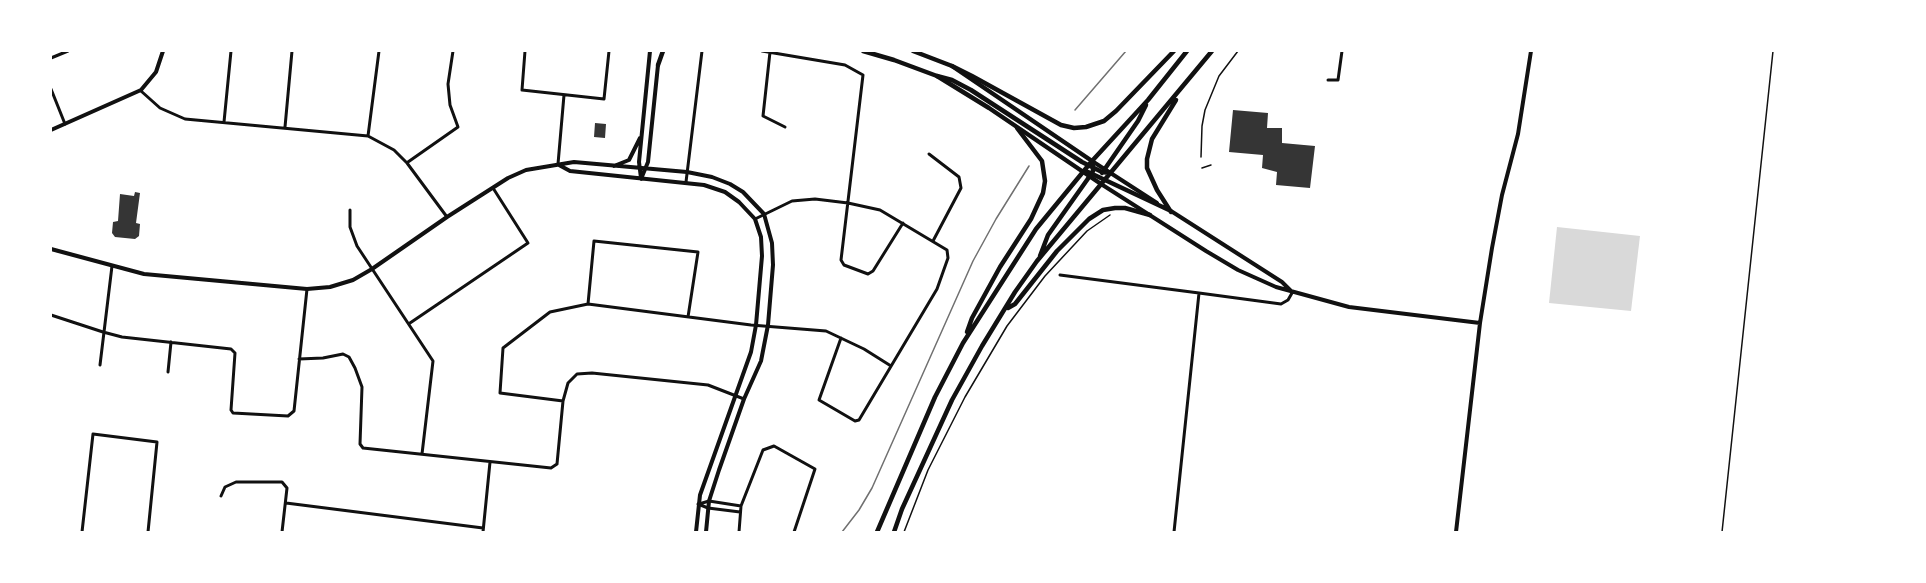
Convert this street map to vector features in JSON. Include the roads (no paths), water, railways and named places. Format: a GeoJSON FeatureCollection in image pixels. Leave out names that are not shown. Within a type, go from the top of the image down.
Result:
{"type":"FeatureCollection","features":[{"type":"Feature","properties":{"kind":"main road"},"geometry":{"type":"LineString","coordinates":[[658,64],[662,51]]}},
{"type":"Feature","properties":{"kind":"main road"},"geometry":{"type":"LineString","coordinates":[[863,51],[952,80],[971,90],[1088,165],[1091,173],[1102,177],[1110,173],[1186,85],[1212,51]]}},
{"type":"Feature","properties":{"kind":"main road"},"geometry":{"type":"LineString","coordinates":[[914,51],[952,66],[1061,125],[1074,128],[1104,121],[1174,51]]}},
{"type":"Feature","properties":{"kind":"main road"},"geometry":{"type":"LineString","coordinates":[[877,532],[935,397],[963,343],[1036,229],[1088,165],[1148,100],[1187,51]]}},
{"type":"Feature","properties":{"kind":"main road"},"geometry":{"type":"LineString","coordinates":[[952,66],[1092,161]]}},
{"type":"Feature","properties":{"kind":"main road"},"geometry":{"type":"LineString","coordinates":[[937,76],[989,108],[1082,172],[1102,177],[1172,212]]}},
{"type":"Feature","properties":{"kind":"main road"},"geometry":{"type":"LineString","coordinates":[[1172,212],[1157,190],[1147,168],[1147,151],[1152,138],[1186,85]]}},
{"type":"Feature","properties":{"kind":"main road"},"geometry":{"type":"LineString","coordinates":[[894,532],[909,492],[952,400],[982,346],[1037,261],[1102,177],[1138,121],[1148,100]]}},
{"type":"Feature","properties":{"kind":"main road"},"geometry":{"type":"LineString","coordinates":[[963,343],[972,318],[1000,267],[1031,219],[1043,193],[1045,181],[1041,161],[1017,128]]}},
{"type":"Feature","properties":{"kind":"main road"},"geometry":{"type":"LineString","coordinates":[[1037,261],[1048,235],[1091,173],[1092,161]]}},
{"type":"Feature","properties":{"kind":"main road"},"geometry":{"type":"LineString","coordinates":[[1005,309],[1014,304],[1057,251],[1089,219],[1104,210],[1115,208],[1125,208],[1150,215]]}},
{"type":"Feature","properties":{"kind":"street"},"geometry":{"type":"LineString","coordinates":[[51,58],[68,51]]}},
{"type":"Feature","properties":{"kind":"street"},"geometry":{"type":"LineString","coordinates":[[51,130],[141,90],[156,72],[163,51]]}},
{"type":"Feature","properties":{"kind":"street"},"geometry":{"type":"LineString","coordinates":[[224,122],[231,51]]}},
{"type":"Feature","properties":{"kind":"street"},"geometry":{"type":"LineString","coordinates":[[285,128],[292,51]]}},
{"type":"Feature","properties":{"kind":"street"},"geometry":{"type":"LineString","coordinates":[[368,136],[379,51]]}},
{"type":"Feature","properties":{"kind":"street"},"geometry":{"type":"LineString","coordinates":[[407,163],[458,127],[450,105],[448,84],[453,51]]}},
{"type":"Feature","properties":{"kind":"street"},"geometry":{"type":"LineString","coordinates":[[525,51],[522,90],[604,99],[609,51]]}},
{"type":"Feature","properties":{"kind":"street"},"geometry":{"type":"LineString","coordinates":[[641,179],[639,169],[650,51]]}},
{"type":"Feature","properties":{"kind":"street"},"geometry":{"type":"LineString","coordinates":[[686,182],[702,51]]}},
{"type":"Feature","properties":{"kind":"street"},"geometry":{"type":"LineString","coordinates":[[762,51],[845,65],[863,75],[841,260],[844,265],[868,274],[873,271],[903,223]]}},
{"type":"Feature","properties":{"kind":"street"},"geometry":{"type":"LineString","coordinates":[[1329,80],[1338,80],[1342,51]]}},
{"type":"Feature","properties":{"kind":"street"},"geometry":{"type":"LineString","coordinates":[[1456,532],[1480,323],[1502,195],[1518,134],[1531,51]]}},
{"type":"Feature","properties":{"kind":"street"},"geometry":{"type":"LineString","coordinates":[[770,52],[763,116],[785,127]]}},
{"type":"Feature","properties":{"kind":"street"},"geometry":{"type":"LineString","coordinates":[[641,179],[646,169],[658,64]]}},
{"type":"Feature","properties":{"kind":"street"},"geometry":{"type":"LineString","coordinates":[[51,89],[65,124]]}},
{"type":"Feature","properties":{"kind":"street"},"geometry":{"type":"LineString","coordinates":[[141,90],[154,104],[175,116],[184,118],[368,136],[394,150],[407,163],[447,217]]}},
{"type":"Feature","properties":{"kind":"street"},"geometry":{"type":"LineString","coordinates":[[558,164],[564,95]]}},
{"type":"Feature","properties":{"kind":"street"},"geometry":{"type":"LineString","coordinates":[[613,166],[629,160],[642,132]]}},
{"type":"Feature","properties":{"kind":"street"},"geometry":{"type":"LineString","coordinates":[[929,154],[959,177],[962,188],[933,241]]}},
{"type":"Feature","properties":{"kind":"street"},"geometry":{"type":"LineString","coordinates":[[1092,161],[1102,177],[1150,215],[1238,270],[1292,292],[1349,307],[1480,323]]}},
{"type":"Feature","properties":{"kind":"street"},"geometry":{"type":"LineString","coordinates":[[51,249],[144,274],[307,289],[330,287],[353,280],[372,269],[492,188],[526,170],[574,162],[687,172],[712,177],[730,184],[743,192],[764,214],[772,243],[773,265],[768,325],[761,361],[744,399],[709,501],[706,532]]}},
{"type":"Feature","properties":{"kind":"street"},"geometry":{"type":"LineString","coordinates":[[558,164],[570,171],[686,182],[725,192],[739,202],[754,219],[760,237],[762,256],[756,325],[751,352],[734,394],[698,504],[696,532]]}},
{"type":"Feature","properties":{"kind":"street"},"geometry":{"type":"LineString","coordinates":[[1102,177],[1110,173],[1282,282],[1292,292]]}},
{"type":"Feature","properties":{"kind":"street"},"geometry":{"type":"LineString","coordinates":[[410,323],[528,243],[492,188]]}},
{"type":"Feature","properties":{"kind":"street"},"geometry":{"type":"LineString","coordinates":[[754,219],[792,201],[815,199],[848,203],[880,210],[947,250],[948,258],[937,289],[859,420],[855,421],[819,400],[841,338]]}},
{"type":"Feature","properties":{"kind":"street"},"geometry":{"type":"LineString","coordinates":[[350,210],[350,227],[357,246],[410,323],[433,362],[422,454]]}},
{"type":"Feature","properties":{"kind":"street"},"geometry":{"type":"LineString","coordinates":[[588,304],[594,241],[698,252],[688,317]]}},
{"type":"Feature","properties":{"kind":"street"},"geometry":{"type":"LineString","coordinates":[[100,364],[112,266]]}},
{"type":"Feature","properties":{"kind":"street"},"geometry":{"type":"LineString","coordinates":[[1060,275],[1281,304],[1288,300],[1292,292]]}},
{"type":"Feature","properties":{"kind":"street"},"geometry":{"type":"LineString","coordinates":[[51,315],[103,332],[231,349],[234,353],[231,410],[233,413],[288,416],[294,411],[307,289]]}},
{"type":"Feature","properties":{"kind":"street"},"geometry":{"type":"LineString","coordinates":[[1174,532],[1199,292]]}},
{"type":"Feature","properties":{"kind":"street"},"geometry":{"type":"LineString","coordinates":[[563,401],[500,393],[503,348],[550,312],[588,304],[756,325],[826,331],[891,366]]}},
{"type":"Feature","properties":{"kind":"street"},"geometry":{"type":"LineString","coordinates":[[168,372],[171,342]]}},
{"type":"Feature","properties":{"kind":"street"},"geometry":{"type":"LineString","coordinates":[[299,359],[343,354],[349,357],[362,387],[360,444],[363,448],[551,468],[557,464],[563,401],[568,383],[578,374],[592,373],[708,385],[744,399]]}},
{"type":"Feature","properties":{"kind":"street"},"geometry":{"type":"LineString","coordinates":[[82,532],[93,434],[157,442],[148,532]]}},
{"type":"Feature","properties":{"kind":"street"},"geometry":{"type":"LineString","coordinates":[[739,532],[741,506],[764,450],[774,446],[815,469],[794,532]]}},
{"type":"Feature","properties":{"kind":"street"},"geometry":{"type":"LineString","coordinates":[[286,503],[483,530],[490,462]]}},
{"type":"Feature","properties":{"kind":"street"},"geometry":{"type":"LineString","coordinates":[[221,496],[225,487],[236,482],[282,482],[286,488],[282,532]]}},
{"type":"Feature","properties":{"kind":"street"},"geometry":{"type":"LineString","coordinates":[[698,504],[709,501],[741,506]]}},
{"type":"Feature","properties":{"kind":"street"},"geometry":{"type":"LineString","coordinates":[[698,504],[708,508],[740,512]]}},
{"type":"Feature","properties":{"kind":"lane"},"geometry":{"type":"LineString","coordinates":[[1722,532],[1773,51]]}},
{"type":"Feature","properties":{"kind":"tram line"},"geometry":{"type":"LineString","coordinates":[[1075,110],[1126,51]]}},
{"type":"Feature","properties":{"kind":"tram line"},"geometry":{"type":"LineString","coordinates":[[842,532],[872,488],[973,261],[1029,166]]}}]}
